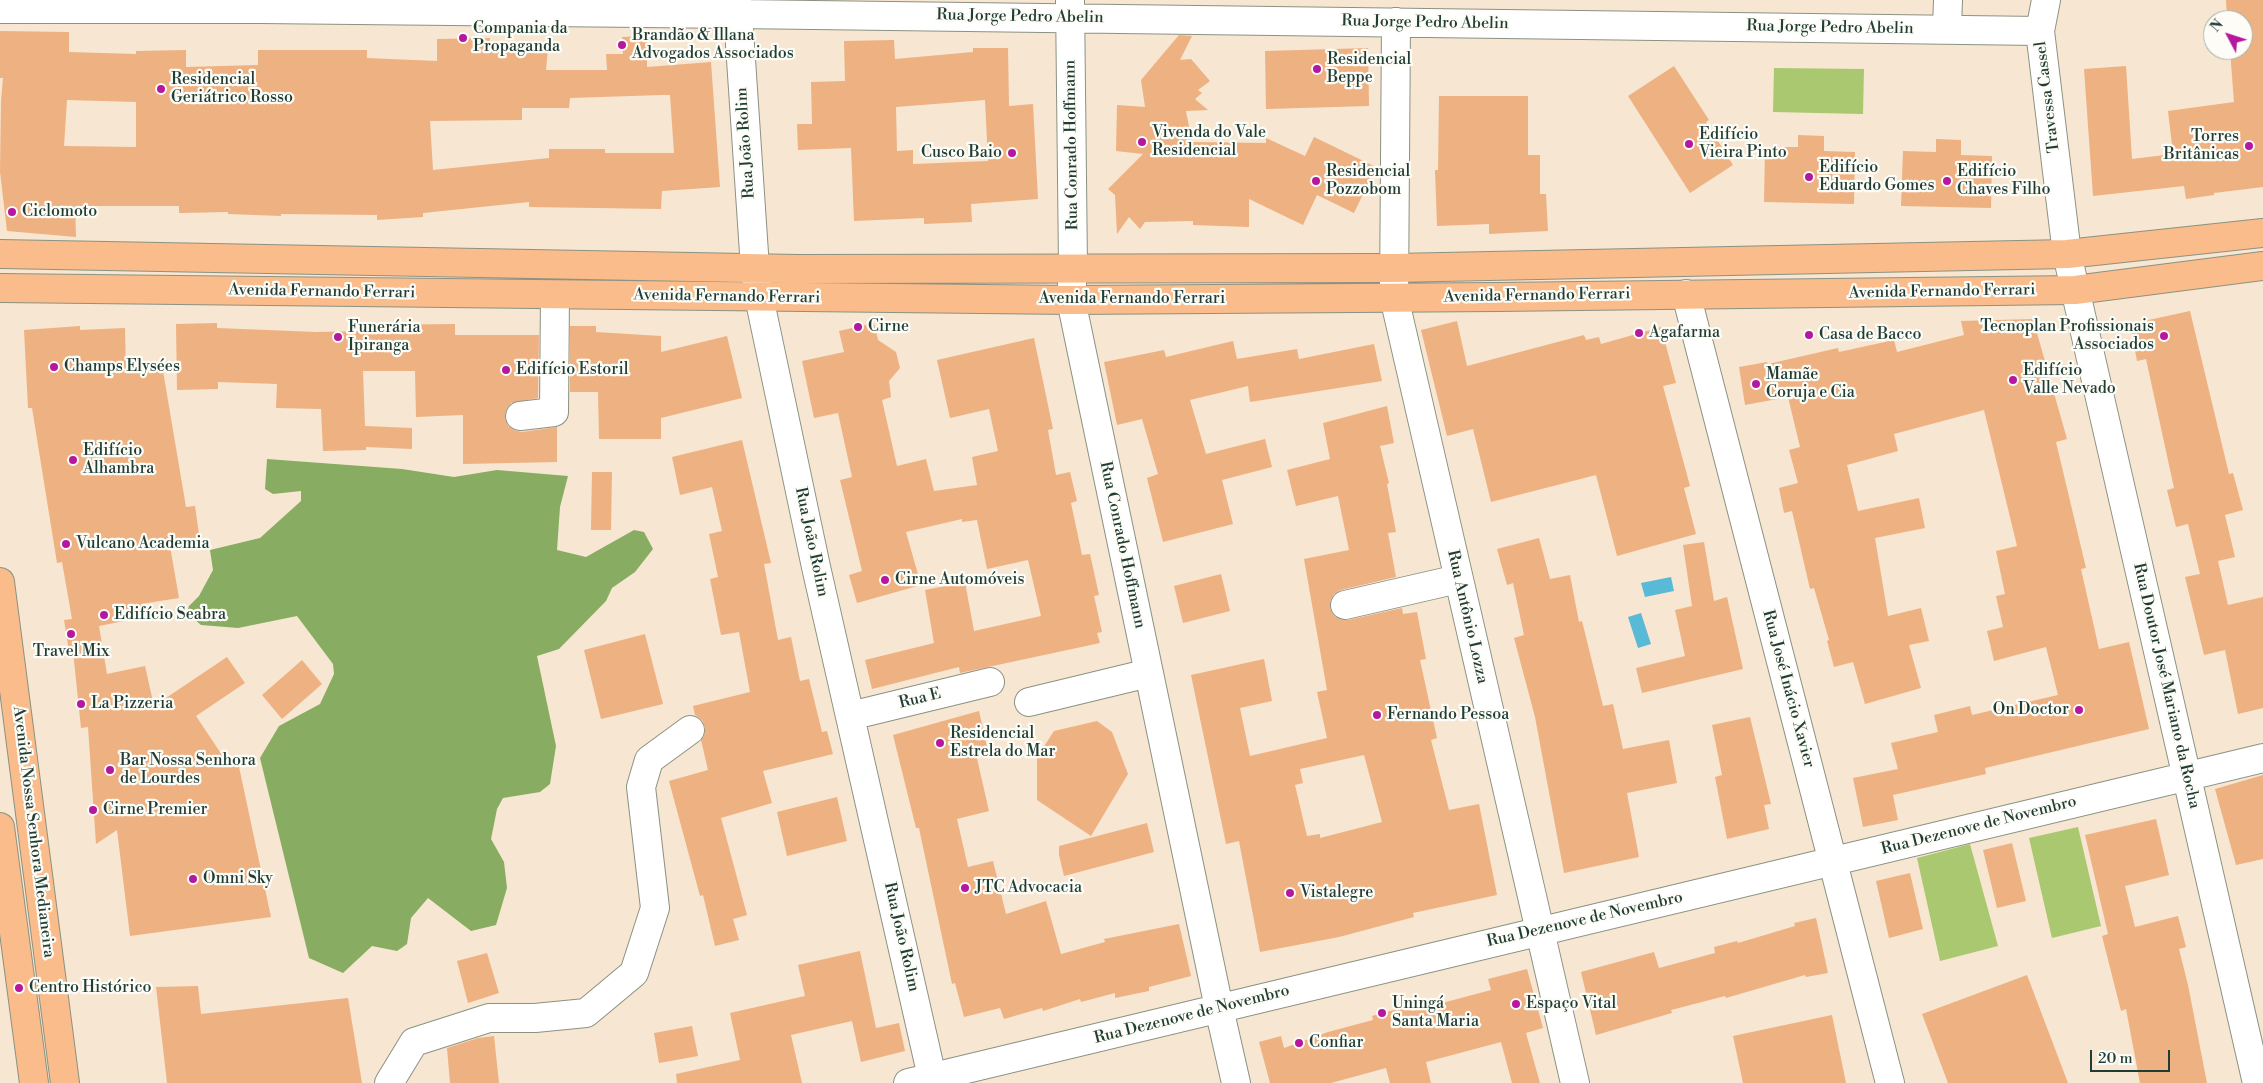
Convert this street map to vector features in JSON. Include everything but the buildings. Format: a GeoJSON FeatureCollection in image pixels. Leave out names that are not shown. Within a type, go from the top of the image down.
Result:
{"type":"FeatureCollection","features":[{"type":"Feature","properties":{"kind":"main road","name":"Avenida Fernando Ferrari"},"geometry":{"type":"LineString","coordinates":[[0,254],[755,268],[1394,268],[2067,254],[2263,233]]}},
{"type":"Feature","properties":{"kind":"main road","name":"Avenida Fernando Ferrari"},"geometry":{"type":"LineString","coordinates":[[0,288],[1071,300],[1394,298],[2075,290],[2263,266]]}},
{"type":"Feature","properties":{"kind":"main road","name":"Avenida Nossa Senhora Medianeira"},"geometry":{"type":"LineString","coordinates":[[0,582],[65,1083]]}},
{"type":"Feature","properties":{"kind":"main road","name":"Avenida Nossa Senhora Medianeira"},"geometry":{"type":"LineString","coordinates":[[0,827],[34,1083]]}},
{"type":"Feature","properties":{"kind":"street"},"geometry":{"type":"LineString","coordinates":[[1947,29],[1948,0]]}},
{"type":"Feature","properties":{"kind":"street","name":"Travessa Cassel"},"geometry":{"type":"LineString","coordinates":[[2046,0],[2040,31],[2067,254],[2075,290]]}},
{"type":"Feature","properties":{"kind":"street","name":"Rua Jorge Pedro Abelin"},"geometry":{"type":"LineString","coordinates":[[0,9],[391,5],[1070,9],[1396,22],[2040,31]]}},
{"type":"Feature","properties":{"kind":"street","name":"Rua João Rolim"},"geometry":{"type":"LineString","coordinates":[[737,7],[755,268],[759,297],[850,716],[920,1080]]}},
{"type":"Feature","properties":{"kind":"street","name":"Rua Conrado Hoffmann"},"geometry":{"type":"LineString","coordinates":[[1070,9],[1073,267],[1071,300],[1236,1083]]}},
{"type":"Feature","properties":{"kind":"street"},"geometry":{"type":"LineString","coordinates":[[1394,268],[1396,22]]}},
{"type":"Feature","properties":{"kind":"street","name":"Rua Antônio Lozza"},"geometry":{"type":"LineString","coordinates":[[1394,268],[1394,298],[1575,1083]]}},
{"type":"Feature","properties":{"kind":"street","name":"Rua Doutor José Mariano da Rocha"},"geometry":{"type":"LineString","coordinates":[[2075,290],[2257,1083]]}},
{"type":"Feature","properties":{"kind":"street","name":"Rua José Inácio Xavier"},"geometry":{"type":"LineString","coordinates":[[1686,294],[1890,1083]]}},
{"type":"Feature","properties":{"kind":"street"},"geometry":{"type":"LineString","coordinates":[[520,416],[554,412],[555,295]]}},
{"type":"Feature","properties":{"kind":"street"},"geometry":{"type":"LineString","coordinates":[[1345,605],[1458,579]]}},
{"type":"Feature","properties":{"kind":"street"},"geometry":{"type":"LineString","coordinates":[[1029,702],[1149,673]]}},
{"type":"Feature","properties":{"kind":"street","name":"Rua E"},"geometry":{"type":"LineString","coordinates":[[850,716],[990,682]]}},
{"type":"Feature","properties":{"kind":"street"},"geometry":{"type":"LineString","coordinates":[[389,1083],[414,1042],[489,1018],[535,1018],[586,1013],[634,973],[655,908],[641,786],[649,760],[690,730]]}},
{"type":"Feature","properties":{"kind":"street","name":"Rua Dezenove de Novembro"},"geometry":{"type":"LineString","coordinates":[[920,1080],[2263,758]]}},
{"type":"Feature","properties":{"kind":"green space"},"geometry":{"type":"Polygon","coordinates":[[[1774,68],[1864,69],[1863,114],[1773,112],[1774,68]]]}},
{"type":"Feature","properties":{"kind":"green space"},"geometry":{"type":"Polygon","coordinates":[[[267,459],[402,469],[454,477],[497,470],[568,476],[560,507],[557,550],[586,557],[634,530],[644,532],[653,549],[635,572],[612,588],[606,601],[559,649],[537,656],[556,746],[550,784],[540,792],[503,798],[497,809],[491,839],[504,862],[507,888],[496,925],[471,931],[428,898],[411,918],[407,944],[397,951],[372,946],[343,973],[309,958],[260,758],[279,726],[320,704],[334,674],[333,664],[297,616],[238,628],[201,625],[187,613],[189,606],[199,596],[213,570],[210,550],[260,538],[301,501],[301,491],[273,494],[265,489],[267,459]]]}},
{"type":"Feature","properties":{"kind":"green space"},"geometry":{"type":"Polygon","coordinates":[[[2078,827],[2101,926],[2052,938],[2029,838],[2078,827]]]}},
{"type":"Feature","properties":{"kind":"green space"},"geometry":{"type":"Polygon","coordinates":[[[1970,844],[1998,946],[1940,961],[1917,858],[1970,844]]]}},
{"type":"Feature","properties":{"kind":"water"},"geometry":{"type":"Polygon","coordinates":[[[1671,577],[1674,591],[1645,597],[1641,583],[1671,577]]]}},
{"type":"Feature","properties":{"kind":"water"},"geometry":{"type":"Polygon","coordinates":[[[1641,613],[1651,644],[1638,648],[1628,617],[1641,613]]]}},
{"type":"Feature","properties":{"kind":"place","name":"Compania da Propaganda"},"geometry":{"type":"Point","coordinates":[463,38]}},
{"type":"Feature","properties":{"kind":"place","name":"Brandão & Illana Advogados Associados"},"geometry":{"type":"Point","coordinates":[622,45]}},
{"type":"Feature","properties":{"kind":"place","name":"Residencial Beppe"},"geometry":{"type":"Point","coordinates":[1317,69]}},
{"type":"Feature","properties":{"kind":"place","name":"Residencial Geriátrico Rosso"},"geometry":{"type":"Point","coordinates":[161,89]}},
{"type":"Feature","properties":{"kind":"place","name":"Vivenda do Vale Residencial"},"geometry":{"type":"Point","coordinates":[1142,142]}},
{"type":"Feature","properties":{"kind":"place","name":"Edifício Vieira Pinto"},"geometry":{"type":"Point","coordinates":[1689,144]}},
{"type":"Feature","properties":{"kind":"place","name":"Torres Britânicas"},"geometry":{"type":"Point","coordinates":[2249,146]}},
{"type":"Feature","properties":{"kind":"place","name":"Cusco Baio"},"geometry":{"type":"Point","coordinates":[1012,153]}},
{"type":"Feature","properties":{"kind":"place","name":"Edifício Eduardo Gomes"},"geometry":{"type":"Point","coordinates":[1809,177]}},
{"type":"Feature","properties":{"kind":"place","name":"Residencial Pozzobom"},"geometry":{"type":"Point","coordinates":[1316,181]}},
{"type":"Feature","properties":{"kind":"place","name":"Edifício Chaves Filho"},"geometry":{"type":"Point","coordinates":[1947,181]}},
{"type":"Feature","properties":{"kind":"place","name":"Ciclomoto"},"geometry":{"type":"Point","coordinates":[12,212]}},
{"type":"Feature","properties":{"kind":"place","name":"Cirne"},"geometry":{"type":"Point","coordinates":[858,327]}},
{"type":"Feature","properties":{"kind":"place","name":"Agafarma"},"geometry":{"type":"Point","coordinates":[1639,333]}},
{"type":"Feature","properties":{"kind":"place","name":"Casa de Bacco"},"geometry":{"type":"Point","coordinates":[1809,335]}},
{"type":"Feature","properties":{"kind":"place","name":"Tecnoplan Profissionais Associados"},"geometry":{"type":"Point","coordinates":[2164,336]}},
{"type":"Feature","properties":{"kind":"place","name":"Funerária Ipiranga"},"geometry":{"type":"Point","coordinates":[338,337]}},
{"type":"Feature","properties":{"kind":"place","name":"Champs Elysées"},"geometry":{"type":"Point","coordinates":[54,367]}},
{"type":"Feature","properties":{"kind":"place","name":"Edifício Estoril"},"geometry":{"type":"Point","coordinates":[506,370]}},
{"type":"Feature","properties":{"kind":"place","name":"Edifício Valle Nevado"},"geometry":{"type":"Point","coordinates":[2013,380]}},
{"type":"Feature","properties":{"kind":"place","name":"Mamãe Coruja e Cia"},"geometry":{"type":"Point","coordinates":[1756,384]}},
{"type":"Feature","properties":{"kind":"place","name":"Edifício Alhambra"},"geometry":{"type":"Point","coordinates":[73,460]}},
{"type":"Feature","properties":{"kind":"place","name":"Vulcano Academia"},"geometry":{"type":"Point","coordinates":[66,544]}},
{"type":"Feature","properties":{"kind":"place","name":"Cirne Automóveis"},"geometry":{"type":"Point","coordinates":[885,580]}},
{"type":"Feature","properties":{"kind":"place","name":"Edifício Seabra"},"geometry":{"type":"Point","coordinates":[104,615]}},
{"type":"Feature","properties":{"kind":"place","name":"Travel Mix"},"geometry":{"type":"Point","coordinates":[71,634]}},
{"type":"Feature","properties":{"kind":"place","name":"La Pizzeria"},"geometry":{"type":"Point","coordinates":[81,704]}},
{"type":"Feature","properties":{"kind":"place","name":"On Doctor"},"geometry":{"type":"Point","coordinates":[2079,710]}},
{"type":"Feature","properties":{"kind":"place","name":"Fernando Pessoa"},"geometry":{"type":"Point","coordinates":[1377,715]}},
{"type":"Feature","properties":{"kind":"place","name":"Residencial Estrela do Mar"},"geometry":{"type":"Point","coordinates":[940,743]}},
{"type":"Feature","properties":{"kind":"place","name":"Bar Nossa Senhora de Lourdes"},"geometry":{"type":"Point","coordinates":[110,770]}},
{"type":"Feature","properties":{"kind":"place","name":"Cirne Premier"},"geometry":{"type":"Point","coordinates":[93,810]}},
{"type":"Feature","properties":{"kind":"place","name":"Omni Sky"},"geometry":{"type":"Point","coordinates":[193,879]}},
{"type":"Feature","properties":{"kind":"place","name":"JTC Advocacia"},"geometry":{"type":"Point","coordinates":[965,888]}},
{"type":"Feature","properties":{"kind":"place","name":"Vistalegre"},"geometry":{"type":"Point","coordinates":[1290,893]}},
{"type":"Feature","properties":{"kind":"place","name":"Centro Histórico"},"geometry":{"type":"Point","coordinates":[19,988]}},
{"type":"Feature","properties":{"kind":"place","name":"Espaço Vital"},"geometry":{"type":"Point","coordinates":[1516,1004]}},
{"type":"Feature","properties":{"kind":"place","name":"Uningá Santa Maria"},"geometry":{"type":"Point","coordinates":[1382,1013]}},
{"type":"Feature","properties":{"kind":"place","name":"Confiar"},"geometry":{"type":"Point","coordinates":[1299,1043]}}]}
